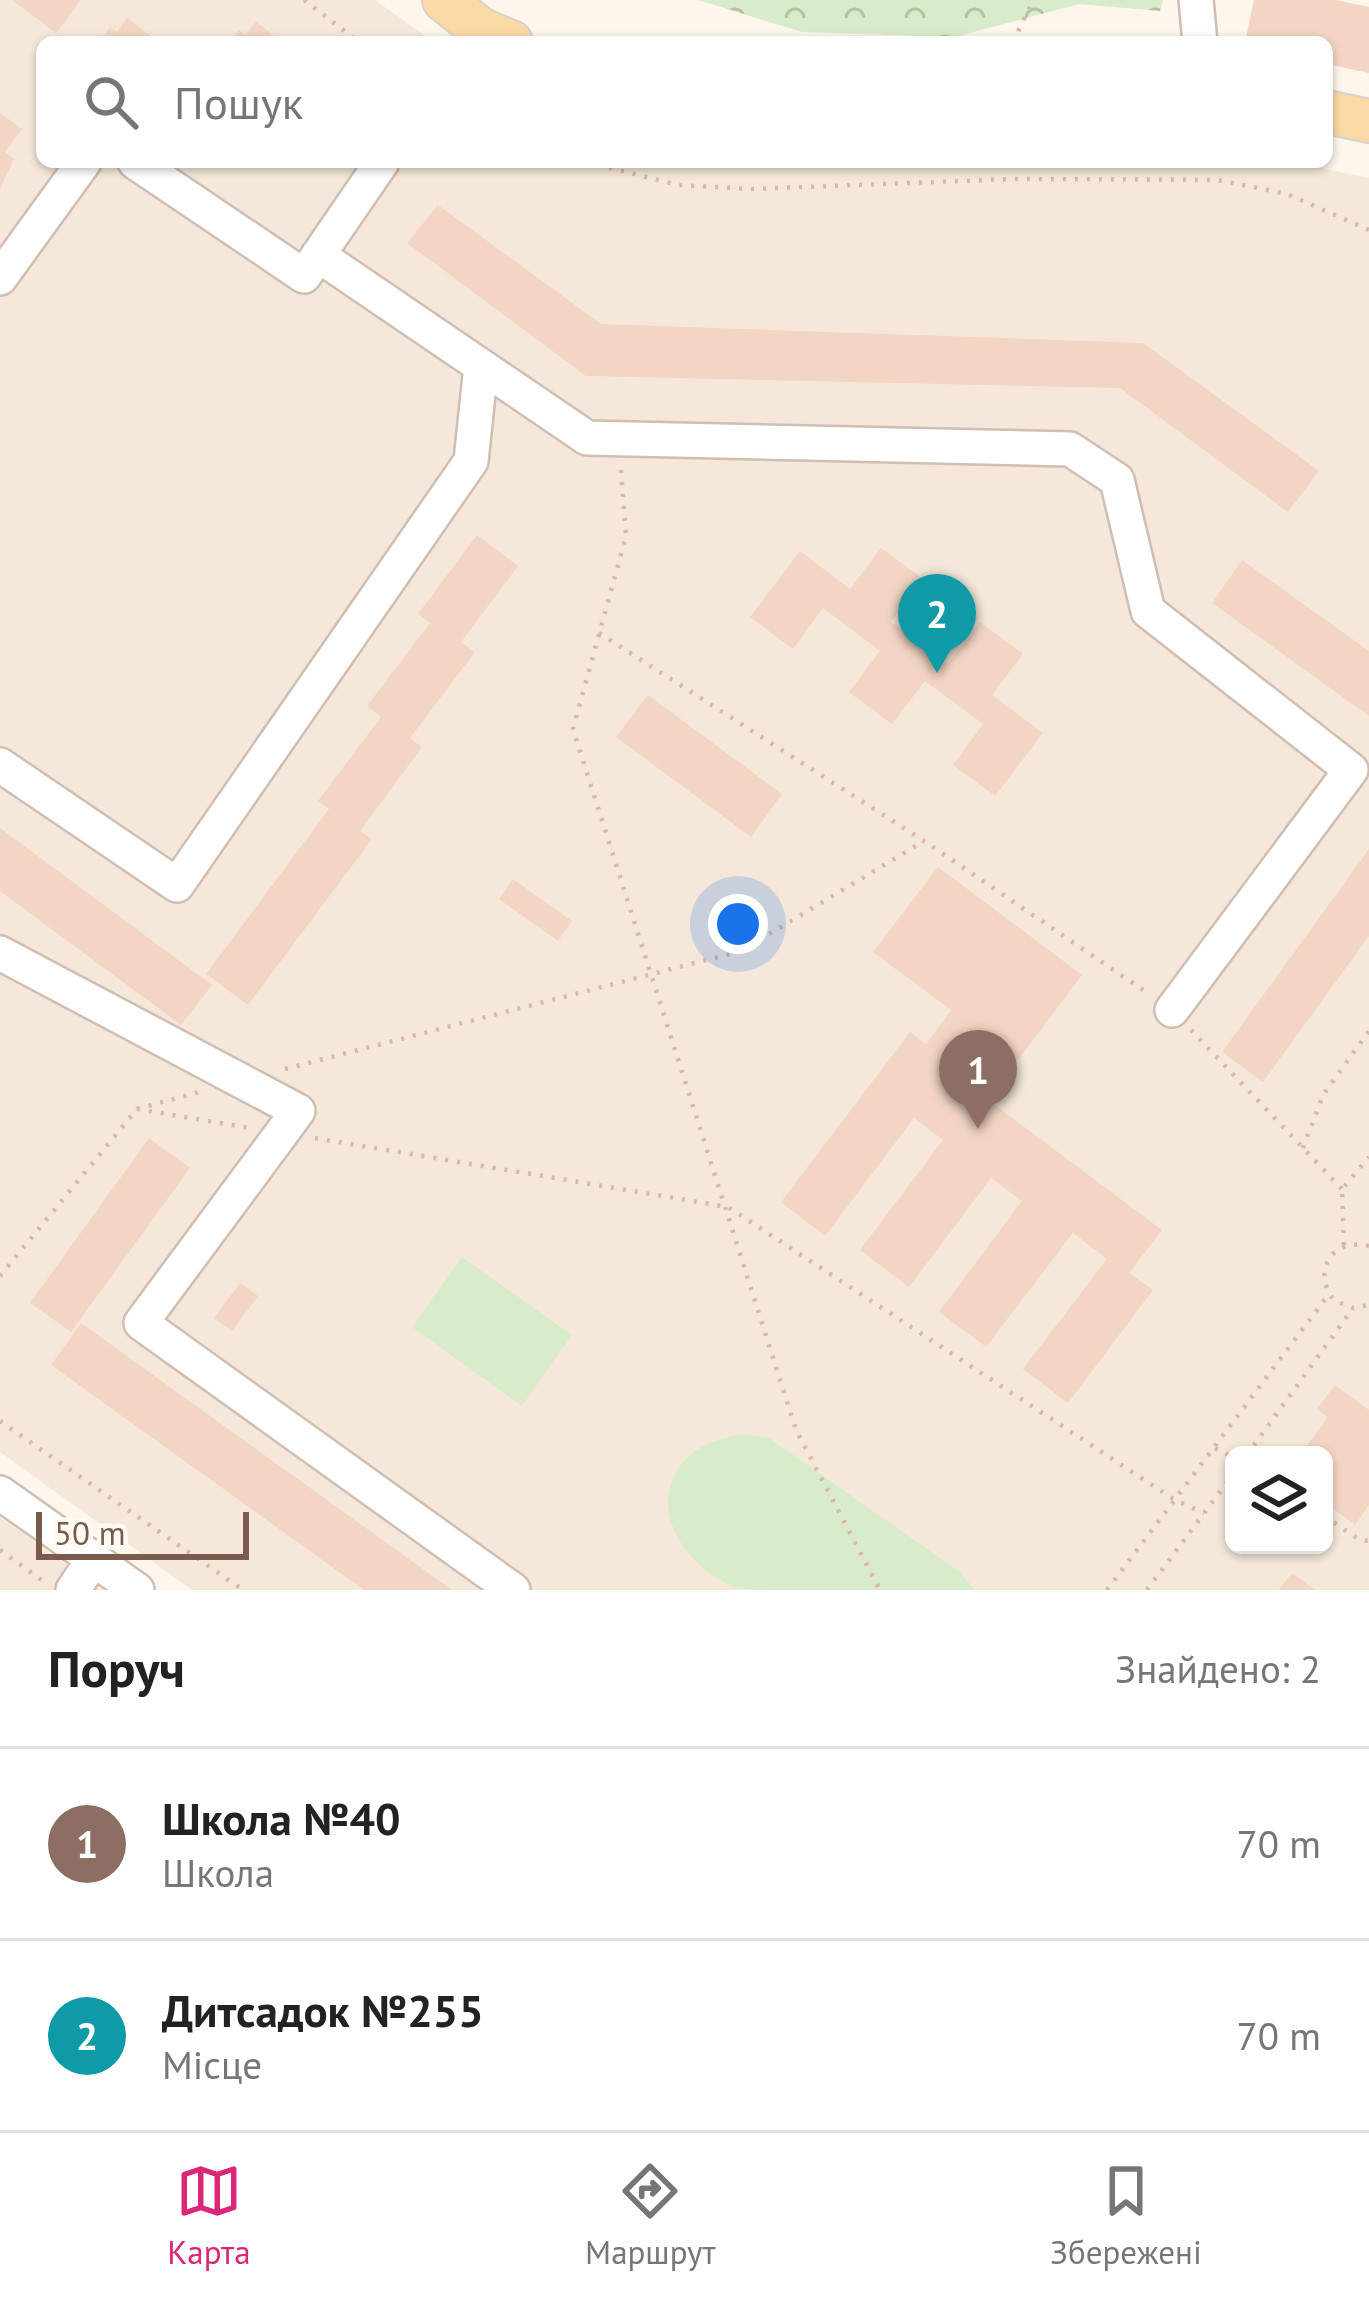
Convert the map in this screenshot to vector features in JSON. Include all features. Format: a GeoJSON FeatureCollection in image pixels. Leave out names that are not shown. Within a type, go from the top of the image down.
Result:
{"type":"FeatureCollection","features":[{"type":"Feature","properties":{"kind":"main road"},"geometry":{"type":"LineString","coordinates":[[444,0],[485,36]]}},
{"type":"Feature","properties":{"kind":"main road"},"geometry":{"type":"LineString","coordinates":[[1333,113],[1369,121]]}},
{"type":"Feature","properties":{"kind":"street"},"geometry":{"type":"LineString","coordinates":[[1196,0],[1199,36]]}},
{"type":"Feature","properties":{"kind":"street"},"geometry":{"type":"LineString","coordinates":[[0,278],[80,168]]}},
{"type":"Feature","properties":{"kind":"street"},"geometry":{"type":"LineString","coordinates":[[144,168],[304,276],[378,168]]}},
{"type":"Feature","properties":{"kind":"street"},"geometry":{"type":"LineString","coordinates":[[319,255],[586,438],[1070,448],[1117,480],[1148,611],[1352,770],[1172,1010]]}},
{"type":"Feature","properties":{"kind":"street"},"geometry":{"type":"LineString","coordinates":[[0,765],[177,885],[471,461],[482,366]]}},
{"type":"Feature","properties":{"kind":"street"},"geometry":{"type":"LineString","coordinates":[[0,953],[298,1111],[141,1323],[513,1590]]}},
{"type":"Feature","properties":{"kind":"street"},"geometry":{"type":"LineString","coordinates":[[0,1492],[137,1590]]}},
{"type":"Feature","properties":{"kind":"street"},"geometry":{"type":"LineString","coordinates":[[73,1590],[93,1560]]}},
{"type":"Feature","properties":{"kind":"path"},"geometry":{"type":"LineString","coordinates":[[304,0],[351,36]]}},
{"type":"Feature","properties":{"kind":"path"},"geometry":{"type":"LineString","coordinates":[[1016,36],[1033,0]]}},
{"type":"Feature","properties":{"kind":"path"},"geometry":{"type":"LineString","coordinates":[[610,168],[678,185],[752,189],[1013,179],[1218,180],[1287,194],[1369,230]]}},
{"type":"Feature","properties":{"kind":"path"},"geometry":{"type":"LineString","coordinates":[[619,439],[626,536],[573,729],[796,1430],[880,1590]]}},
{"type":"Feature","properties":{"kind":"path"},"geometry":{"type":"LineString","coordinates":[[599,633],[924,841],[1172,1010],[1342,1189],[1344,1245]]}},
{"type":"Feature","properties":{"kind":"path"},"geometry":{"type":"LineString","coordinates":[[0,1276],[137,1109],[741,951],[924,841]]}},
{"type":"Feature","properties":{"kind":"path"},"geometry":{"type":"LineString","coordinates":[[1303,1148],[1323,1095],[1369,1031]]}},
{"type":"Feature","properties":{"kind":"path"},"geometry":{"type":"LineString","coordinates":[[137,1109],[728,1208],[1175,1500],[1204,1513]]}},
{"type":"Feature","properties":{"kind":"path"},"geometry":{"type":"LineString","coordinates":[[1342,1189],[1369,1157]]}},
{"type":"Feature","properties":{"kind":"path"},"geometry":{"type":"LineString","coordinates":[[1107,1590],[1329,1294],[1324,1266],[1335,1250],[1344,1245],[1369,1246]]}},
{"type":"Feature","properties":{"kind":"path"},"geometry":{"type":"LineString","coordinates":[[1329,1294],[1353,1308],[1369,1305]]}},
{"type":"Feature","properties":{"kind":"path"},"geometry":{"type":"LineString","coordinates":[[1253,1446],[1353,1308]]}},
{"type":"Feature","properties":{"kind":"path"},"geometry":{"type":"LineString","coordinates":[[0,1421],[243,1590]]}},
{"type":"Feature","properties":{"kind":"path"},"geometry":{"type":"LineString","coordinates":[[1215,1448],[1225,1453]]}},
{"type":"Feature","properties":{"kind":"path"},"geometry":{"type":"LineString","coordinates":[[1147,1590],[1225,1485]]}},
{"type":"Feature","properties":{"kind":"path"},"geometry":{"type":"LineString","coordinates":[[1333,1522],[1369,1541]]}},
{"type":"Feature","properties":{"kind":"path"},"geometry":{"type":"LineString","coordinates":[[0,1550],[54,1590]]}},
{"type":"Feature","properties":{"kind":"shaded area"},"geometry":{"type":"Polygon","coordinates":[[[0,0],[375,0],[426,36],[36,36],[36,168],[1321,168],[1369,178],[1369,1590],[192,1590],[0,1452],[0,0]]]}},
{"type":"Feature","properties":{"kind":"shaded area"},"geometry":{"type":"Polygon","coordinates":[[[0,1517],[102,1590],[0,1590],[0,1517]]]}},
{"type":"Feature","properties":{"kind":"green space"},"geometry":{"type":"Polygon","coordinates":[[[698,0],[1163,0],[1160,11],[1079,4],[959,36],[802,32],[698,0]]]}},
{"type":"Feature","properties":{"kind":"green space"},"geometry":{"type":"Polygon","coordinates":[[[462,1257],[572,1335],[522,1406],[412,1327],[462,1257]]]}},
{"type":"Feature","properties":{"kind":"green space"},"geometry":{"type":"Polygon","coordinates":[[[744,1434],[769,1438],[960,1572],[975,1590],[755,1590],[736,1588],[707,1571],[674,1531],[668,1498],[672,1481],[692,1453],[744,1434]]]}},
{"type":"Feature","properties":{"kind":"building"},"geometry":{"type":"Polygon","coordinates":[[[12,0],[81,0],[56,33],[12,0]]]}},
{"type":"Feature","properties":{"kind":"building"},"geometry":{"type":"Polygon","coordinates":[[[1254,0],[1336,0],[1369,7],[1369,73],[1333,65],[1333,36],[1246,36],[1254,0]]]}},
{"type":"Feature","properties":{"kind":"building"},"geometry":{"type":"Polygon","coordinates":[[[127,18],[151,36],[103,36],[110,27],[117,32],[127,18]]]}},
{"type":"Feature","properties":{"kind":"building"},"geometry":{"type":"Polygon","coordinates":[[[256,22],[275,36],[234,36],[239,30],[245,35],[256,22]]]}},
{"type":"Feature","properties":{"kind":"building"},"geometry":{"type":"Polygon","coordinates":[[[0,113],[22,129],[5,152],[14,159],[0,189],[0,113]]]}},
{"type":"Feature","properties":{"kind":"building"},"geometry":{"type":"Polygon","coordinates":[[[438,205],[601,324],[1143,343],[1319,471],[1288,512],[1120,388],[586,376],[407,243],[438,205]]]}},
{"type":"Feature","properties":{"kind":"building"},"geometry":{"type":"Polygon","coordinates":[[[477,535],[518,566],[461,642],[475,652],[410,738],[422,747],[360,831],[372,839],[248,1005],[206,974],[329,809],[318,801],[381,717],[367,706],[430,623],[418,614],[477,535]]]}},
{"type":"Feature","properties":{"kind":"building"},"geometry":{"type":"Polygon","coordinates":[[[881,548],[923,579],[891,622],[948,664],[980,622],[1023,654],[992,695],[1043,733],[995,796],[953,765],[983,724],[925,681],[892,724],[849,692],[880,651],[823,608],[793,649],[750,617],[800,551],[850,589],[881,548]]]}},
{"type":"Feature","properties":{"kind":"building"},"geometry":{"type":"Polygon","coordinates":[[[1242,560],[1369,651],[1369,716],[1212,603],[1242,560]]]}},
{"type":"Feature","properties":{"kind":"building"},"geometry":{"type":"Polygon","coordinates":[[[648,695],[782,794],[751,837],[616,737],[648,695]]]}},
{"type":"Feature","properties":{"kind":"building"},"geometry":{"type":"Polygon","coordinates":[[[0,828],[212,985],[181,1025],[0,891],[0,828]]]}},
{"type":"Feature","properties":{"kind":"building"},"geometry":{"type":"Polygon","coordinates":[[[1369,849],[1369,936],[1263,1082],[1222,1052],[1369,849]]]}},
{"type":"Feature","properties":{"kind":"building"},"geometry":{"type":"Polygon","coordinates":[[[938,867],[1082,975],[1018,1060],[989,1039],[959,1078],[1162,1230],[1129,1273],[1153,1290],[1068,1403],[1023,1369],[1107,1259],[1073,1233],[986,1347],[939,1312],[1022,1201],[991,1178],[909,1287],[860,1250],[943,1140],[914,1118],[825,1236],[781,1202],[910,1032],[926,1044],[951,1010],[873,952],[938,867]]]}},
{"type":"Feature","properties":{"kind":"building"},"geometry":{"type":"Polygon","coordinates":[[[513,879],[572,921],[558,941],[499,899],[513,879]]]}},
{"type":"Feature","properties":{"kind":"building"},"geometry":{"type":"Polygon","coordinates":[[[149,1138],[190,1168],[71,1332],[30,1303],[149,1138]]]}},
{"type":"Feature","properties":{"kind":"building"},"geometry":{"type":"Polygon","coordinates":[[[240,1283],[258,1296],[232,1331],[214,1318],[240,1283]]]}},
{"type":"Feature","properties":{"kind":"building"},"geometry":{"type":"Polygon","coordinates":[[[81,1323],[452,1590],[364,1590],[51,1365],[81,1323]]]}},
{"type":"Feature","properties":{"kind":"building"},"geometry":{"type":"Polygon","coordinates":[[[1335,1385],[1369,1410],[1369,1505],[1355,1525],[1333,1509],[1333,1446],[1307,1446],[1328,1417],[1317,1409],[1335,1385]]]}},
{"type":"Feature","properties":{"kind":"building"},"geometry":{"type":"Polygon","coordinates":[[[1292,1573],[1315,1590],[1279,1590],[1292,1573]]]}},
{"type":"Feature","properties":{"kind":"place","name":"Дитсадок №255"},"geometry":{"type":"Point","coordinates":[937,673]}},
{"type":"Feature","properties":{"kind":"place","name":"Школа №40"},"geometry":{"type":"Point","coordinates":[978,1129]}}]}
